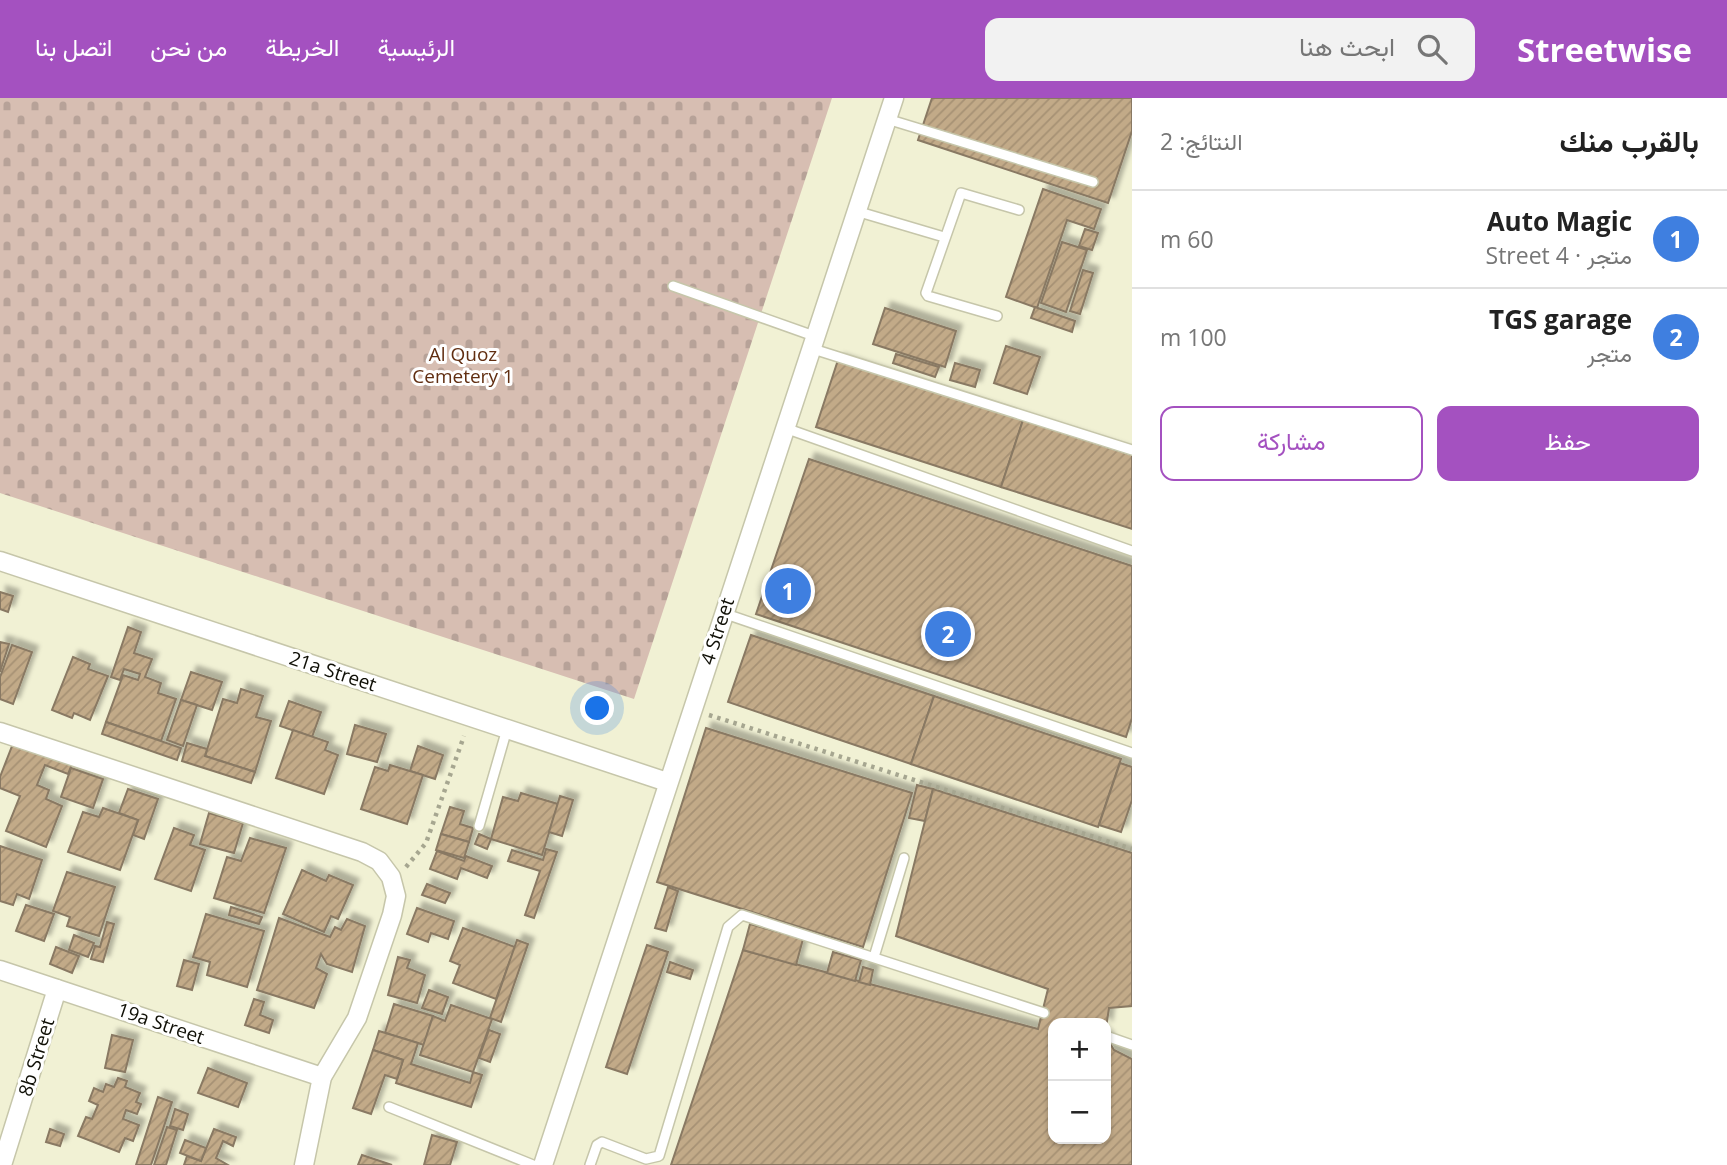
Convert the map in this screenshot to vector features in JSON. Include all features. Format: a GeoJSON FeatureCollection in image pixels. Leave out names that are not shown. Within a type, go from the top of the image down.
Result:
{"type":"FeatureCollection","features":[{"type":"Feature","properties":{"kind":"street","name":"4 Street"},"geometry":{"type":"LineString","coordinates":[[543,1165],[894,98]]}},
{"type":"Feature","properties":{"kind":"street","name":"21a Street"},"geometry":{"type":"LineString","coordinates":[[0,561],[667,782]]}},
{"type":"Feature","properties":{"kind":"street"},"geometry":{"type":"LineString","coordinates":[[1,737],[362,852],[379,861],[391,877],[396,896],[394,905],[375,967],[348,1038],[322,1077],[304,1165]]}},
{"type":"Feature","properties":{"kind":"street","name":"19a Street"},"geometry":{"type":"LineString","coordinates":[[0,970],[322,1077]]}},
{"type":"Feature","properties":{"kind":"street","name":"8b Street"},"geometry":{"type":"LineString","coordinates":[[2,1165],[57,989]]}},
{"type":"Feature","properties":{"kind":"lane"},"geometry":{"type":"LineString","coordinates":[[887,119],[1093,182]]}},
{"type":"Feature","properties":{"kind":"lane"},"geometry":{"type":"LineString","coordinates":[[997,316],[927,295],[944,237],[961,193],[1019,210]]}},
{"type":"Feature","properties":{"kind":"lane"},"geometry":{"type":"LineString","coordinates":[[855,210],[944,237]]}},
{"type":"Feature","properties":{"kind":"lane"},"geometry":{"type":"LineString","coordinates":[[673,286],[812,342],[1132,450]]}},
{"type":"Feature","properties":{"kind":"lane"},"geometry":{"type":"LineString","coordinates":[[784,427],[1132,551]]}},
{"type":"Feature","properties":{"kind":"lane"},"geometry":{"type":"LineString","coordinates":[[723,612],[1132,753]]}},
{"type":"Feature","properties":{"kind":"lane"},"geometry":{"type":"LineString","coordinates":[[479,826],[507,729]]}},
{"type":"Feature","properties":{"kind":"lane"},"geometry":{"type":"LineString","coordinates":[[874,957],[904,858]]}},
{"type":"Feature","properties":{"kind":"lane"},"geometry":{"type":"LineString","coordinates":[[590,1165],[597,1145],[602,1142],[650,1160],[659,1156],[728,927],[736,917],[748,915],[1044,1013]]}},
{"type":"Feature","properties":{"kind":"lane"},"geometry":{"type":"LineString","coordinates":[[1111,1037],[1132,1045]]}},
{"type":"Feature","properties":{"kind":"lane"},"geometry":{"type":"LineString","coordinates":[[389,1107],[533,1165]]}},
{"type":"Feature","properties":{"kind":"path"},"geometry":{"type":"LineString","coordinates":[[691,709],[1132,849]]}},
{"type":"Feature","properties":{"kind":"path"},"geometry":{"type":"LineString","coordinates":[[391,877],[405,868],[426,843],[471,717]]}},
{"type":"Feature","properties":{"kind":"green space","name":"Al Quoz Cemetery 1"},"geometry":{"type":"Polygon","coordinates":[[[0,98],[832,98],[634,699],[0,493],[0,98]]]}},
{"type":"Feature","properties":{"kind":"building"},"geometry":{"type":"Polygon","coordinates":[[[932,98],[1132,98],[1132,131],[1108,203],[918,140],[932,98]]]}},
{"type":"Feature","properties":{"kind":"building"},"geometry":{"type":"Polygon","coordinates":[[[1043,189],[1101,209],[1094,229],[1067,220],[1037,308],[1006,297],[1043,189]]]}},
{"type":"Feature","properties":{"kind":"building"},"geometry":{"type":"Polygon","coordinates":[[[1085,229],[1098,233],[1092,250],[1079,246],[1085,229]]]}},
{"type":"Feature","properties":{"kind":"building"},"geometry":{"type":"Polygon","coordinates":[[[1062,242],[1087,250],[1066,312],[1041,303],[1062,242]]]}},
{"type":"Feature","properties":{"kind":"building"},"geometry":{"type":"Polygon","coordinates":[[[1083,270],[1093,273],[1080,314],[1070,311],[1083,270]]]}},
{"type":"Feature","properties":{"kind":"building"},"geometry":{"type":"Polygon","coordinates":[[[1035,307],[1075,321],[1072,332],[1031,318],[1035,307]]]}},
{"type":"Feature","properties":{"kind":"building"},"geometry":{"type":"Polygon","coordinates":[[[885,308],[956,331],[945,367],[873,344],[885,308]]]}},
{"type":"Feature","properties":{"kind":"building"},"geometry":{"type":"Polygon","coordinates":[[[1006,346],[1040,357],[1027,394],[994,383],[1006,346]]]}},
{"type":"Feature","properties":{"kind":"building"},"geometry":{"type":"Polygon","coordinates":[[[896,354],[939,367],[935,377],[893,363],[896,354]]]}},
{"type":"Feature","properties":{"kind":"building"},"geometry":{"type":"Polygon","coordinates":[[[838,360],[1023,420],[1001,487],[816,427],[838,360]]]}},
{"type":"Feature","properties":{"kind":"building"},"geometry":{"type":"Polygon","coordinates":[[[955,363],[980,370],[975,387],[950,380],[955,363]]]}},
{"type":"Feature","properties":{"kind":"building"},"geometry":{"type":"Polygon","coordinates":[[[1023,420],[1132,455],[1132,529],[1001,487],[1023,420]]]}},
{"type":"Feature","properties":{"kind":"building"},"geometry":{"type":"Polygon","coordinates":[[[809,459],[1132,566],[1132,718],[1126,737],[756,614],[809,459]]]}},
{"type":"Feature","properties":{"kind":"building"},"geometry":{"type":"Polygon","coordinates":[[[0,592],[13,596],[8,612],[0,609],[0,592]]]}},
{"type":"Feature","properties":{"kind":"building"},"geometry":{"type":"Polygon","coordinates":[[[128,627],[141,632],[134,653],[152,659],[145,677],[161,683],[158,693],[176,699],[161,741],[106,722],[123,675],[138,680],[140,674],[124,669],[120,680],[111,677],[128,627]]]}},
{"type":"Feature","properties":{"kind":"building"},"geometry":{"type":"Polygon","coordinates":[[[751,635],[934,696],[911,764],[728,702],[751,635]]]}},
{"type":"Feature","properties":{"kind":"building"},"geometry":{"type":"Polygon","coordinates":[[[0,642],[9,644],[0,672],[0,642]]]}},
{"type":"Feature","properties":{"kind":"building"},"geometry":{"type":"Polygon","coordinates":[[[12,645],[32,652],[13,704],[0,699],[0,677],[12,645]]]}},
{"type":"Feature","properties":{"kind":"building"},"geometry":{"type":"Polygon","coordinates":[[[73,657],[90,664],[88,669],[108,676],[90,720],[74,713],[72,718],[52,710],[73,657]]]}},
{"type":"Feature","properties":{"kind":"building"},"geometry":{"type":"Polygon","coordinates":[[[191,672],[222,682],[212,710],[181,700],[191,672]]]}},
{"type":"Feature","properties":{"kind":"building"},"geometry":{"type":"Polygon","coordinates":[[[241,689],[263,696],[256,717],[271,721],[255,772],[205,756],[223,699],[237,703],[241,689]]]}},
{"type":"Feature","properties":{"kind":"building"},"geometry":{"type":"Polygon","coordinates":[[[934,696],[1121,759],[1098,827],[911,764],[934,696]]]}},
{"type":"Feature","properties":{"kind":"building"},"geometry":{"type":"Polygon","coordinates":[[[181,700],[197,705],[183,746],[167,740],[181,700]]]}},
{"type":"Feature","properties":{"kind":"building"},"geometry":{"type":"Polygon","coordinates":[[[289,701],[321,712],[312,737],[280,726],[289,701]]]}},
{"type":"Feature","properties":{"kind":"building"},"geometry":{"type":"Polygon","coordinates":[[[106,722],[181,748],[177,760],[102,734],[106,722]]]}},
{"type":"Feature","properties":{"kind":"building"},"geometry":{"type":"Polygon","coordinates":[[[355,725],[386,734],[377,762],[347,754],[355,725]]]}},
{"type":"Feature","properties":{"kind":"building"},"geometry":{"type":"Polygon","coordinates":[[[706,728],[912,793],[863,947],[657,882],[706,728]]]}},
{"type":"Feature","properties":{"kind":"building"},"geometry":{"type":"Polygon","coordinates":[[[293,730],[328,742],[325,750],[338,755],[324,794],[276,778],[293,730]]]}},
{"type":"Feature","properties":{"kind":"building"},"geometry":{"type":"Polygon","coordinates":[[[14,741],[72,764],[68,774],[45,765],[37,785],[49,790],[46,799],[62,806],[46,847],[6,831],[20,796],[0,788],[0,777],[14,741]]]}},
{"type":"Feature","properties":{"kind":"building"},"geometry":{"type":"Polygon","coordinates":[[[187,743],[207,749],[205,756],[255,772],[251,783],[182,761],[187,743]]]}},
{"type":"Feature","properties":{"kind":"building"},"geometry":{"type":"Polygon","coordinates":[[[418,746],[443,755],[435,779],[410,771],[418,746]]]}},
{"type":"Feature","properties":{"kind":"building"},"geometry":{"type":"Polygon","coordinates":[[[1120,763],[1132,767],[1132,800],[1121,832],[1099,825],[1120,763]]]}},
{"type":"Feature","properties":{"kind":"building"},"geometry":{"type":"Polygon","coordinates":[[[390,765],[423,775],[407,824],[361,809],[375,767],[388,771],[390,765]]]}},
{"type":"Feature","properties":{"kind":"building"},"geometry":{"type":"Polygon","coordinates":[[[71,768],[103,779],[93,808],[61,797],[71,768]]]}},
{"type":"Feature","properties":{"kind":"building"},"geometry":{"type":"Polygon","coordinates":[[[917,785],[933,789],[925,821],[909,818],[917,785]]]}},
{"type":"Feature","properties":{"kind":"building"},"geometry":{"type":"Polygon","coordinates":[[[128,789],[158,799],[144,839],[133,835],[138,820],[119,813],[128,789]]]}},
{"type":"Feature","properties":{"kind":"building"},"geometry":{"type":"Polygon","coordinates":[[[933,789],[1132,853],[1132,1006],[1109,1008],[1108,1018],[1048,1018],[1048,1144],[1111,1144],[1111,1045],[1114,1050],[1132,1059],[1132,1165],[671,1165],[743,950],[1038,1029],[1048,989],[896,936],[933,789]]]}},
{"type":"Feature","properties":{"kind":"building"},"geometry":{"type":"Polygon","coordinates":[[[521,793],[558,804],[542,855],[491,839],[503,797],[518,801],[521,793]]]}},
{"type":"Feature","properties":{"kind":"building"},"geometry":{"type":"Polygon","coordinates":[[[560,796],[573,800],[562,836],[549,832],[560,796]]]}},
{"type":"Feature","properties":{"kind":"building"},"geometry":{"type":"Polygon","coordinates":[[[450,807],[464,811],[460,824],[473,828],[469,842],[441,834],[450,807]]]}},
{"type":"Feature","properties":{"kind":"building"},"geometry":{"type":"Polygon","coordinates":[[[103,808],[138,820],[120,870],[68,852],[83,812],[99,817],[103,808]]]}},
{"type":"Feature","properties":{"kind":"building"},"geometry":{"type":"Polygon","coordinates":[[[209,813],[243,823],[234,853],[200,844],[209,813]]]}},
{"type":"Feature","properties":{"kind":"building"},"geometry":{"type":"Polygon","coordinates":[[[174,828],[194,835],[190,845],[205,850],[191,891],[155,879],[174,828]]]}},
{"type":"Feature","properties":{"kind":"building"},"geometry":{"type":"Polygon","coordinates":[[[441,834],[469,842],[464,858],[436,850],[441,834]]]}},
{"type":"Feature","properties":{"kind":"building"},"geometry":{"type":"Polygon","coordinates":[[[479,834],[491,839],[487,849],[475,844],[479,834]]]}},
{"type":"Feature","properties":{"kind":"building"},"geometry":{"type":"Polygon","coordinates":[[[250,838],[286,848],[264,913],[214,898],[227,857],[241,861],[250,838]]]}},
{"type":"Feature","properties":{"kind":"building"},"geometry":{"type":"Polygon","coordinates":[[[0,846],[42,860],[29,899],[17,894],[13,905],[0,901],[0,846]]]}},
{"type":"Feature","properties":{"kind":"building"},"geometry":{"type":"Polygon","coordinates":[[[546,849],[557,852],[534,918],[525,915],[540,871],[508,861],[512,850],[543,860],[546,849]]]}},
{"type":"Feature","properties":{"kind":"building"},"geometry":{"type":"Polygon","coordinates":[[[437,851],[464,861],[466,856],[492,866],[487,878],[461,868],[457,879],[430,869],[437,851]]]}},
{"type":"Feature","properties":{"kind":"building"},"geometry":{"type":"Polygon","coordinates":[[[302,870],[326,881],[329,875],[353,885],[338,919],[331,916],[324,932],[283,914],[302,870]]]}},
{"type":"Feature","properties":{"kind":"building"},"geometry":{"type":"Polygon","coordinates":[[[67,872],[115,887],[99,936],[67,926],[70,917],[53,911],[67,872]]]}},
{"type":"Feature","properties":{"kind":"building"},"geometry":{"type":"Polygon","coordinates":[[[427,884],[450,893],[445,903],[422,895],[427,884]]]}},
{"type":"Feature","properties":{"kind":"building"},"geometry":{"type":"Polygon","coordinates":[[[668,887],[678,891],[666,931],[655,928],[668,887]]]}},
{"type":"Feature","properties":{"kind":"building"},"geometry":{"type":"Polygon","coordinates":[[[26,905],[54,914],[44,941],[16,931],[26,905]]]}},
{"type":"Feature","properties":{"kind":"building"},"geometry":{"type":"Polygon","coordinates":[[[231,907],[262,917],[259,924],[229,915],[231,907]]]}},
{"type":"Feature","properties":{"kind":"building"},"geometry":{"type":"Polygon","coordinates":[[[417,908],[454,921],[448,939],[431,933],[428,942],[407,934],[417,908]]]}},
{"type":"Feature","properties":{"kind":"building"},"geometry":{"type":"Polygon","coordinates":[[[206,914],[264,931],[247,987],[207,975],[210,962],[193,957],[206,914]]]}},
{"type":"Feature","properties":{"kind":"building"},"geometry":{"type":"Polygon","coordinates":[[[279,918],[330,937],[335,927],[341,930],[347,919],[365,926],[352,972],[327,964],[321,954],[316,968],[327,974],[314,1008],[257,990],[279,918]]]}},
{"type":"Feature","properties":{"kind":"building"},"geometry":{"type":"Polygon","coordinates":[[[107,922],[114,924],[103,962],[91,959],[95,946],[100,947],[107,922]]]}},
{"type":"Feature","properties":{"kind":"building"},"geometry":{"type":"Polygon","coordinates":[[[750,924],[803,939],[796,965],[743,950],[750,924]]]}},
{"type":"Feature","properties":{"kind":"building"},"geometry":{"type":"Polygon","coordinates":[[[463,928],[515,947],[496,999],[453,983],[460,965],[450,961],[463,928]]]}},
{"type":"Feature","properties":{"kind":"building"},"geometry":{"type":"Polygon","coordinates":[[[74,935],[94,943],[88,957],[69,950],[74,935]]]}},
{"type":"Feature","properties":{"kind":"building"},"geometry":{"type":"Polygon","coordinates":[[[517,940],[528,944],[501,1022],[490,1018],[517,940]]]}},
{"type":"Feature","properties":{"kind":"building"},"geometry":{"type":"Polygon","coordinates":[[[647,945],[668,952],[627,1074],[606,1067],[647,945]]]}},
{"type":"Feature","properties":{"kind":"building"},"geometry":{"type":"Polygon","coordinates":[[[56,947],[79,956],[72,973],[50,964],[56,947]]]}},
{"type":"Feature","properties":{"kind":"building"},"geometry":{"type":"Polygon","coordinates":[[[833,952],[861,960],[855,981],[827,973],[833,952]]]}},
{"type":"Feature","properties":{"kind":"building"},"geometry":{"type":"Polygon","coordinates":[[[398,957],[410,960],[407,968],[425,975],[417,1003],[388,995],[398,957]]]}},
{"type":"Feature","properties":{"kind":"building"},"geometry":{"type":"Polygon","coordinates":[[[184,960],[199,964],[192,990],[177,986],[184,960]]]}},
{"type":"Feature","properties":{"kind":"building"},"geometry":{"type":"Polygon","coordinates":[[[670,962],[693,970],[690,979],[667,972],[670,962]]]}},
{"type":"Feature","properties":{"kind":"building"},"geometry":{"type":"Polygon","coordinates":[[[863,967],[873,970],[870,985],[859,982],[863,967]]]}},
{"type":"Feature","properties":{"kind":"building"},"geometry":{"type":"Polygon","coordinates":[[[429,990],[448,997],[442,1014],[422,1008],[429,990]]]}},
{"type":"Feature","properties":{"kind":"building"},"geometry":{"type":"Polygon","coordinates":[[[254,999],[264,1002],[260,1015],[273,1020],[269,1033],[245,1025],[254,999]]]}},
{"type":"Feature","properties":{"kind":"building"},"geometry":{"type":"Polygon","coordinates":[[[394,1004],[433,1016],[424,1045],[385,1033],[394,1004]]]}},
{"type":"Feature","properties":{"kind":"building"},"geometry":{"type":"Polygon","coordinates":[[[451,1005],[492,1019],[473,1072],[420,1055],[433,1016],[445,1021],[451,1005]]]}},
{"type":"Feature","properties":{"kind":"building"},"geometry":{"type":"Polygon","coordinates":[[[489,1030],[500,1034],[490,1062],[479,1058],[489,1030]]]}},
{"type":"Feature","properties":{"kind":"building"},"geometry":{"type":"Polygon","coordinates":[[[379,1031],[418,1043],[411,1064],[470,1083],[473,1072],[482,1075],[471,1107],[396,1083],[403,1060],[373,1050],[379,1031]]]}},
{"type":"Feature","properties":{"kind":"building"},"geometry":{"type":"Polygon","coordinates":[[[112,1035],[133,1040],[125,1072],[105,1068],[112,1035]]]}},
{"type":"Feature","properties":{"kind":"building"},"geometry":{"type":"Polygon","coordinates":[[[373,1050],[403,1060],[397,1079],[385,1075],[371,1114],[353,1108],[373,1050]]]}},
{"type":"Feature","properties":{"kind":"building"},"geometry":{"type":"Polygon","coordinates":[[[208,1068],[247,1083],[238,1107],[198,1093],[208,1068]]]}},
{"type":"Feature","properties":{"kind":"building"},"geometry":{"type":"Polygon","coordinates":[[[118,1078],[127,1081],[125,1087],[140,1093],[136,1102],[141,1104],[137,1114],[126,1110],[123,1119],[139,1125],[133,1141],[125,1138],[119,1152],[78,1136],[86,1117],[92,1119],[98,1105],[89,1101],[94,1088],[103,1092],[106,1084],[114,1087],[118,1078]]]}},
{"type":"Feature","properties":{"kind":"building"},"geometry":{"type":"Polygon","coordinates":[[[158,1097],[172,1102],[151,1165],[136,1165],[158,1097]]]}},
{"type":"Feature","properties":{"kind":"building"},"geometry":{"type":"Polygon","coordinates":[[[175,1109],[188,1114],[183,1130],[170,1126],[175,1109]]]}},
{"type":"Feature","properties":{"kind":"building"},"geometry":{"type":"Polygon","coordinates":[[[167,1127],[177,1130],[166,1165],[154,1165],[167,1127]]]}},
{"type":"Feature","properties":{"kind":"building"},"geometry":{"type":"Polygon","coordinates":[[[50,1129],[64,1134],[60,1146],[46,1142],[50,1129]]]}},
{"type":"Feature","properties":{"kind":"building"},"geometry":{"type":"Polygon","coordinates":[[[214,1129],[236,1137],[233,1146],[223,1141],[216,1158],[228,1165],[184,1165],[187,1156],[201,1161],[214,1129]]]}},
{"type":"Feature","properties":{"kind":"building"},"geometry":{"type":"Polygon","coordinates":[[[432,1135],[457,1142],[450,1165],[424,1165],[432,1135]]]}},
{"type":"Feature","properties":{"kind":"building"},"geometry":{"type":"Polygon","coordinates":[[[185,1140],[206,1148],[201,1161],[180,1153],[185,1140]]]}},
{"type":"Feature","properties":{"kind":"building"},"geometry":{"type":"Polygon","coordinates":[[[362,1155],[392,1165],[358,1165],[362,1155]]]}},
{"type":"Feature","properties":{"kind":"place","name":"Auto Magic"},"geometry":{"type":"Point","coordinates":[788,591]}},
{"type":"Feature","properties":{"kind":"place","name":"TGS garage"},"geometry":{"type":"Point","coordinates":[948,634]}}]}
